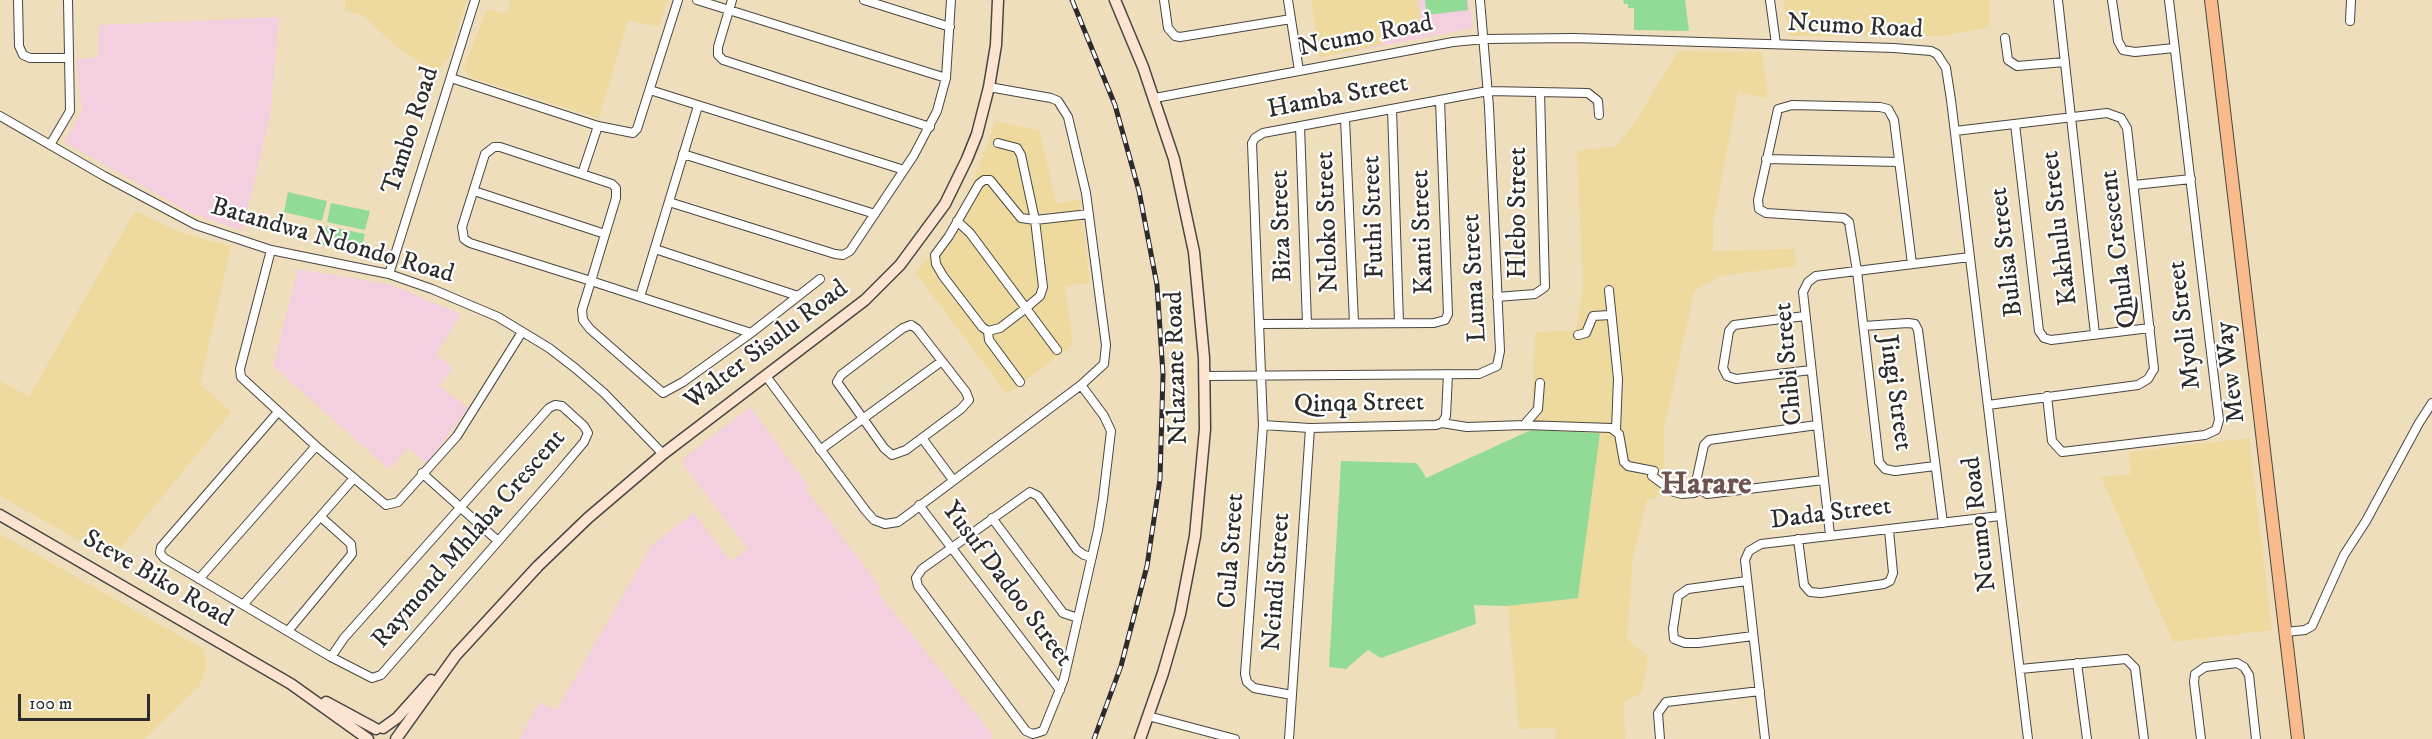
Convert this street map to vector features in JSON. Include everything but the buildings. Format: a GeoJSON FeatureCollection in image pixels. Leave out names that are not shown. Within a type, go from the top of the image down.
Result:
{"type":"FeatureCollection","features":[{"type":"Feature","properties":{"kind":"main road","name":"Mew Way"},"geometry":{"type":"LineString","coordinates":[[2211,0],[2298,739]]}},
{"type":"Feature","properties":{"kind":"street"},"geometry":{"type":"LineString","coordinates":[[18,0],[19,46],[22,55],[30,58],[69,58]]}},
{"type":"Feature","properties":{"kind":"street"},"geometry":{"type":"LineString","coordinates":[[50,145],[70,111],[68,0]]}},
{"type":"Feature","properties":{"kind":"street","name":"Tambo Road"},"geometry":{"type":"LineString","coordinates":[[389,274],[475,0]]}},
{"type":"Feature","properties":{"kind":"street"},"geometry":{"type":"LineString","coordinates":[[451,78],[598,126],[625,133],[635,131],[678,0]]}},
{"type":"Feature","properties":{"kind":"street"},"geometry":{"type":"LineString","coordinates":[[697,0],[946,78]]}},
{"type":"Feature","properties":{"kind":"street"},"geometry":{"type":"LineString","coordinates":[[732,0],[718,47],[718,55],[723,60],[930,127]]}},
{"type":"Feature","properties":{"kind":"street"},"geometry":{"type":"LineString","coordinates":[[864,0],[950,27]]}},
{"type":"Feature","properties":{"kind":"street"},"geometry":{"type":"LineString","coordinates":[[669,202],[843,255],[850,251],[930,127],[946,78],[951,0]]}},
{"type":"Feature","properties":{"kind":"street","name":"Walter Sisulu Road"},"geometry":{"type":"LineString","coordinates":[[369,739],[380,728],[397,718],[538,566],[588,518],[663,454],[865,300],[900,265],[945,204],[958,181],[977,134],[989,87],[996,45],[998,0]]}},
{"type":"Feature","properties":{"kind":"street","name":"Ntlazane Road"},"geometry":{"type":"LineString","coordinates":[[1115,0],[1155,98],[1174,159],[1192,240],[1202,319],[1205,376],[1202,472],[1195,536],[1180,614],[1140,739]]}},
{"type":"Feature","properties":{"kind":"street"},"geometry":{"type":"LineString","coordinates":[[1164,0],[1168,28],[1175,36],[1180,37],[1291,19]]}},
{"type":"Feature","properties":{"kind":"street"},"geometry":{"type":"LineString","coordinates":[[1288,0],[1299,71]]}},
{"type":"Feature","properties":{"kind":"street","name":"Luma Street"},"geometry":{"type":"LineString","coordinates":[[1205,376],[1479,374],[1497,366],[1500,351],[1488,91],[1480,0]]}},
{"type":"Feature","properties":{"kind":"street"},"geometry":{"type":"LineString","coordinates":[[1770,0],[1776,45]]}},
{"type":"Feature","properties":{"kind":"street","name":"Kakhulu Street"},"geometry":{"type":"LineString","coordinates":[[2058,0],[2069,118],[2095,334]]}},
{"type":"Feature","properties":{"kind":"street"},"geometry":{"type":"LineString","coordinates":[[2112,0],[2118,41],[2123,50],[2135,52],[2174,48]]}},
{"type":"Feature","properties":{"kind":"street","name":"Myoli Street"},"geometry":{"type":"LineString","coordinates":[[2047,396],[2052,441],[2062,452],[2205,435],[2216,430],[2219,420],[2169,0]]}},
{"type":"Feature","properties":{"kind":"street"},"geometry":{"type":"LineString","coordinates":[[2350,21],[2351,0]]}},
{"type":"Feature","properties":{"kind":"street","name":"Ncumo Road"},"geometry":{"type":"LineString","coordinates":[[1155,98],[1453,42],[1485,39],[1574,38],[1910,49],[1937,54],[1946,68],[1955,131],[2028,739]]}},
{"type":"Feature","properties":{"kind":"street"},"geometry":{"type":"LineString","coordinates":[[2004,38],[2008,60],[2017,66],[2064,62]]}},
{"type":"Feature","properties":{"kind":"street"},"geometry":{"type":"LineString","coordinates":[[766,376],[866,511],[880,523],[898,522],[1097,372],[1106,357],[1089,214],[1075,137],[1068,117],[1058,101],[1034,94],[989,87]]}},
{"type":"Feature","properties":{"kind":"street"},"geometry":{"type":"LineString","coordinates":[[650,90],[904,170]]}},
{"type":"Feature","properties":{"kind":"street"},"geometry":{"type":"LineString","coordinates":[[1488,91],[1588,93],[1598,101],[1599,115]]}},
{"type":"Feature","properties":{"kind":"street","name":"Hamba Street"},"geometry":{"type":"LineString","coordinates":[[1262,375],[1251,146],[1255,138],[1263,133],[1488,91]]}},
{"type":"Feature","properties":{"kind":"street","name":"Hlebo Street"},"geometry":{"type":"LineString","coordinates":[[1497,297],[1535,294],[1545,287],[1540,92]]}},
{"type":"Feature","properties":{"kind":"street","name":"Kanti Street"},"geometry":{"type":"LineString","coordinates":[[1260,324],[1354,324],[1441,322],[1445,320],[1448,314],[1440,100]]}},
{"type":"Feature","properties":{"kind":"street"},"geometry":{"type":"LineString","coordinates":[[1899,162],[1766,159],[1778,109],[1792,105],[1869,106],[1888,109],[1894,120],[1912,264]]}},
{"type":"Feature","properties":{"kind":"street"},"geometry":{"type":"LineString","coordinates":[[640,297],[698,106]]}},
{"type":"Feature","properties":{"kind":"street","name":"Futhi Street"},"geometry":{"type":"LineString","coordinates":[[1392,109],[1399,323]]}},
{"type":"Feature","properties":{"kind":"street","name":"Qhula Crescent"},"geometry":{"type":"LineString","coordinates":[[1955,131],[2107,113],[2121,118],[2127,128],[2154,369],[2148,379],[2138,385],[1988,405]]}},
{"type":"Feature","properties":{"kind":"street","name":"Batandwa Ndondo Road"},"geometry":{"type":"LineString","coordinates":[[0,116],[183,220],[271,250],[389,274],[477,307],[522,332],[575,368],[604,393],[663,454]]}},
{"type":"Feature","properties":{"kind":"street","name":"Ntloko Street"},"geometry":{"type":"LineString","coordinates":[[1345,118],[1354,324]]}},
{"type":"Feature","properties":{"kind":"street","name":"Bulisa Street"},"geometry":{"type":"LineString","coordinates":[[2015,124],[2039,332],[2044,338],[2051,340],[2150,328]]}},
{"type":"Feature","properties":{"kind":"street"},"geometry":{"type":"LineString","coordinates":[[582,174],[598,126]]}},
{"type":"Feature","properties":{"kind":"street","name":"Biza Street"},"geometry":{"type":"LineString","coordinates":[[1300,126],[1307,324]]}},
{"type":"Feature","properties":{"kind":"street"},"geometry":{"type":"LineString","coordinates":[[998,143],[1017,148],[1021,155],[1035,220],[1043,287],[1040,296],[1000,328],[988,331],[982,327],[936,264],[935,255],[979,184],[984,180],[990,180],[1014,212],[1022,218],[1035,220],[1089,214]]}},
{"type":"Feature","properties":{"kind":"street"},"geometry":{"type":"LineString","coordinates":[[751,333],[591,281],[466,241],[462,235],[462,227],[485,154],[494,147],[500,147],[612,184],[616,188],[616,198],[591,281],[582,310],[583,320],[663,393],[677,386],[751,333],[820,279]]}},
{"type":"Feature","properties":{"kind":"street"},"geometry":{"type":"LineString","coordinates":[[683,154],[875,214]]}},
{"type":"Feature","properties":{"kind":"street","name":"Jingi Street"},"geometry":{"type":"LineString","coordinates":[[1766,159],[1758,200],[1759,209],[1766,213],[1844,218],[1851,227],[1879,462],[1885,469],[1895,471],[1935,466]]}},
{"type":"Feature","properties":{"kind":"street"},"geometry":{"type":"LineString","coordinates":[[2133,185],[2191,179]]}},
{"type":"Feature","properties":{"kind":"street"},"geometry":{"type":"LineString","coordinates":[[474,191],[605,234]]}},
{"type":"Feature","properties":{"kind":"street"},"geometry":{"type":"LineString","coordinates":[[957,221],[969,233],[1057,350]]}},
{"type":"Feature","properties":{"kind":"street"},"geometry":{"type":"LineString","coordinates":[[655,249],[798,296]]}},
{"type":"Feature","properties":{"kind":"street"},"geometry":{"type":"LineString","coordinates":[[271,250],[240,369],[245,382],[382,503],[391,506],[398,502],[464,425],[522,332]]}},
{"type":"Feature","properties":{"kind":"street","name":"Chibi Street"},"geometry":{"type":"LineString","coordinates":[[1830,536],[1805,316],[1803,292],[1808,282],[1816,276],[1970,257]]}},
{"type":"Feature","properties":{"kind":"street"},"geometry":{"type":"LineString","coordinates":[[1609,290],[1618,380],[1616,430],[1619,434],[1624,462],[1628,466],[1653,473],[1674,492],[1694,493],[1700,489]]}},
{"type":"Feature","properties":{"kind":"street"},"geometry":{"type":"LineString","coordinates":[[1578,335],[1586,333],[1593,316],[1610,315]]}},
{"type":"Feature","properties":{"kind":"street"},"geometry":{"type":"LineString","coordinates":[[1805,316],[1737,324],[1731,327],[1723,368],[1727,376],[1736,379],[1811,370]]}},
{"type":"Feature","properties":{"kind":"street"},"geometry":{"type":"LineString","coordinates":[[1864,326],[1908,323],[1915,324],[1918,330],[1943,523]]}},
{"type":"Feature","properties":{"kind":"street"},"geometry":{"type":"LineString","coordinates":[[911,325],[917,329],[966,392],[968,403],[899,454],[892,455],[884,448],[863,420],[840,390],[838,378],[903,328],[911,325]]}},
{"type":"Feature","properties":{"kind":"street"},"geometry":{"type":"LineString","coordinates":[[988,331],[989,340],[1020,382]]}},
{"type":"Feature","properties":{"kind":"street"},"geometry":{"type":"LineString","coordinates":[[820,450],[942,361]]}},
{"type":"Feature","properties":{"kind":"street","name":"Qinqa Street"},"geometry":{"type":"LineString","coordinates":[[1263,425],[1310,428],[1436,425],[1442,423],[1446,413],[1448,374]]}},
{"type":"Feature","properties":{"kind":"street","name":"Cula Street"},"geometry":{"type":"LineString","coordinates":[[1262,375],[1263,425],[1245,677],[1254,688],[1292,695]]}},
{"type":"Feature","properties":{"kind":"street"},"geometry":{"type":"LineString","coordinates":[[1524,425],[1538,409],[1540,383]]}},
{"type":"Feature","properties":{"kind":"street"},"geometry":{"type":"LineString","coordinates":[[1081,385],[1104,416],[1111,431],[1103,499],[1092,557],[1060,690],[1043,731],[1033,734],[1026,731],[918,586],[916,578],[918,573],[951,548],[1026,493],[1033,492],[1077,550],[1092,557]]}},
{"type":"Feature","properties":{"kind":"street"},"geometry":{"type":"LineString","coordinates":[[2286,632],[2305,630],[2312,626],[2338,566],[2372,511],[2416,427],[2432,403]]}},
{"type":"Feature","properties":{"kind":"street","name":"Raymond Mhlaba Crescent"},"geometry":{"type":"LineString","coordinates":[[278,412],[161,547],[160,553],[164,558],[199,579],[331,657],[369,677],[378,677],[584,442],[588,433],[576,418],[559,405],[549,408],[345,638],[331,657]]}},
{"type":"Feature","properties":{"kind":"street"},"geometry":{"type":"LineString","coordinates":[[1442,423],[1467,427],[1524,425],[1616,430]]}},
{"type":"Feature","properties":{"kind":"street"},"geometry":{"type":"LineString","coordinates":[[1817,425],[1709,440],[1704,445],[1696,482],[1707,494],[1823,480]]}},
{"type":"Feature","properties":{"kind":"street","name":"Ncindi Street"},"geometry":{"type":"LineString","coordinates":[[1289,739],[1310,428]]}},
{"type":"Feature","properties":{"kind":"street"},"geometry":{"type":"LineString","coordinates":[[922,438],[953,480]]}},
{"type":"Feature","properties":{"kind":"street"},"geometry":{"type":"LineString","coordinates":[[199,579],[316,446]]}},
{"type":"Feature","properties":{"kind":"street"},"geometry":{"type":"LineString","coordinates":[[422,473],[498,541]]}},
{"type":"Feature","properties":{"kind":"street"},"geometry":{"type":"LineString","coordinates":[[243,605],[354,478]]}},
{"type":"Feature","properties":{"kind":"street","name":"Yusuf Dadoo Street"},"geometry":{"type":"LineString","coordinates":[[919,506],[1060,690]]}},
{"type":"Feature","properties":{"kind":"street","name":"Steve Biko Road"},"geometry":{"type":"LineString","coordinates":[[0,515],[291,684],[380,728],[393,732],[396,739]]}},
{"type":"Feature","properties":{"kind":"street","name":"Dada Street"},"geometry":{"type":"LineString","coordinates":[[1765,739],[1745,560],[1749,551],[1761,544],[2000,516]]}},
{"type":"Feature","properties":{"kind":"street"},"geometry":{"type":"LineString","coordinates":[[288,631],[352,554],[351,544],[321,517]]}},
{"type":"Feature","properties":{"kind":"street"},"geometry":{"type":"LineString","coordinates":[[992,518],[1061,610],[1067,615],[1078,618]]}},
{"type":"Feature","properties":{"kind":"street"},"geometry":{"type":"LineString","coordinates":[[1798,539],[1804,585],[1810,592],[1821,593],[1884,584],[1890,581],[1893,573],[1888,530]]}},
{"type":"Feature","properties":{"kind":"street"},"geometry":{"type":"LineString","coordinates":[[1747,581],[1688,589],[1678,596],[1673,629],[1674,639],[1685,643],[1698,643],[1753,636]]}},
{"type":"Feature","properties":{"kind":"street"},"geometry":{"type":"LineString","coordinates":[[2020,669],[2124,658],[2135,666],[2144,739]]}},
{"type":"Feature","properties":{"kind":"street","name":"Walter Sisulu Road"},"geometry":{"type":"LineString","coordinates":[[396,739],[451,662]]}},
{"type":"Feature","properties":{"kind":"street"},"geometry":{"type":"LineString","coordinates":[[2077,663],[2087,739]]}},
{"type":"Feature","properties":{"kind":"street"},"geometry":{"type":"LineString","coordinates":[[2201,739],[2195,674],[2205,667],[2237,663],[2244,667],[2249,675],[2256,739]]}},
{"type":"Feature","properties":{"kind":"street","name":"Steve Biko Road"},"geometry":{"type":"LineString","coordinates":[[291,684],[369,739]]}},
{"type":"Feature","properties":{"kind":"street"},"geometry":{"type":"LineString","coordinates":[[1660,739],[1658,713],[1666,702],[1761,691]]}},
{"type":"Feature","properties":{"kind":"street"},"geometry":{"type":"LineString","coordinates":[[1148,716],[1235,739]]}},
{"type":"Feature","properties":{"kind":"shaded area"},"geometry":{"type":"Polygon","coordinates":[[[1311,0],[1469,0],[1473,28],[1320,58],[1311,0]]]}},
{"type":"Feature","properties":{"kind":"shaded area"},"geometry":{"type":"Polygon","coordinates":[[[279,17],[270,117],[242,231],[189,212],[64,142],[82,111],[76,60],[98,57],[99,25],[279,17]]]}},
{"type":"Feature","properties":{"kind":"shaded area"},"geometry":{"type":"Polygon","coordinates":[[[298,269],[392,285],[461,314],[436,354],[453,368],[439,386],[468,408],[427,463],[408,448],[389,469],[273,366],[298,269]]]}},
{"type":"Feature","properties":{"kind":"shaded area"},"geometry":{"type":"Polygon","coordinates":[[[750,407],[809,487],[806,490],[881,588],[877,592],[993,735],[991,739],[520,739],[539,702],[556,711],[652,545],[694,513],[730,561],[748,549],[683,464],[684,458],[750,407]]]}},
{"type":"Feature","properties":{"kind":"green space"},"geometry":{"type":"Polygon","coordinates":[[[1425,0],[1467,0],[1468,10],[1427,15],[1425,0]]]}},
{"type":"Feature","properties":{"kind":"green space"},"geometry":{"type":"Polygon","coordinates":[[[1623,0],[1685,0],[1689,31],[1634,30],[1634,8],[1628,8],[1628,4],[1624,4],[1623,0]]]}},
{"type":"Feature","properties":{"kind":"green space"},"geometry":{"type":"Polygon","coordinates":[[[288,192],[327,201],[322,221],[284,212],[288,192]]]}},
{"type":"Feature","properties":{"kind":"green space"},"geometry":{"type":"Polygon","coordinates":[[[331,203],[370,211],[365,230],[327,222],[331,203]]]}},
{"type":"Feature","properties":{"kind":"green space"},"geometry":{"type":"Polygon","coordinates":[[[326,226],[365,234],[360,253],[322,245],[326,226]]]}},
{"type":"Feature","properties":{"kind":"green space"},"geometry":{"type":"Polygon","coordinates":[[[1531,430],[1601,433],[1578,599],[1508,606],[1474,605],[1476,624],[1381,658],[1368,650],[1346,669],[1329,667],[1341,461],[1416,463],[1426,478],[1531,430]]]}},
{"type":"Feature","properties":{"kind":"sand"},"geometry":{"type":"Polygon","coordinates":[[[345,0],[467,0],[449,57],[443,62],[440,70],[428,67],[409,55],[391,42],[364,16],[345,10],[345,0]]]}},
{"type":"Feature","properties":{"kind":"sand"},"geometry":{"type":"Polygon","coordinates":[[[511,0],[668,0],[659,27],[628,20],[599,118],[469,77],[464,67],[487,9],[507,14],[511,0]]]}},
{"type":"Feature","properties":{"kind":"sand"},"geometry":{"type":"Polygon","coordinates":[[[1311,0],[1418,0],[1421,21],[1380,28],[1383,44],[1320,58],[1311,0]]]}},
{"type":"Feature","properties":{"kind":"sand"},"geometry":{"type":"Polygon","coordinates":[[[1783,0],[1990,0],[1990,27],[1943,36],[1789,36],[1783,0]]]}},
{"type":"Feature","properties":{"kind":"sand"},"geometry":{"type":"Polygon","coordinates":[[[1678,51],[1762,52],[1768,99],[1738,92],[1713,224],[1713,251],[1795,249],[1796,266],[1720,276],[1694,291],[1664,429],[1665,495],[1647,500],[1633,557],[1627,639],[1648,656],[1642,693],[1624,701],[1625,739],[1555,739],[1556,728],[1519,729],[1508,606],[1578,598],[1600,433],[1531,430],[1535,332],[1576,330],[1583,286],[1577,151],[1616,146],[1634,124],[1678,51]]]}},
{"type":"Feature","properties":{"kind":"sand"},"geometry":{"type":"Polygon","coordinates":[[[996,121],[1039,130],[1056,203],[1080,199],[1090,283],[1065,286],[1073,345],[1007,394],[915,272],[946,237],[971,186],[996,121]]]}},
{"type":"Feature","properties":{"kind":"sand"},"geometry":{"type":"Polygon","coordinates":[[[135,211],[179,232],[231,246],[200,384],[231,412],[112,559],[0,496],[0,380],[29,397],[135,211]]]}},
{"type":"Feature","properties":{"kind":"sand"},"geometry":{"type":"Polygon","coordinates":[[[2249,438],[2272,630],[2173,642],[2101,477],[2131,474],[2129,452],[2249,438]]]}},
{"type":"Feature","properties":{"kind":"sand"},"geometry":{"type":"Polygon","coordinates":[[[0,534],[203,649],[207,665],[200,685],[145,739],[0,739],[0,534]]]}},
{"type":"Feature","properties":{"kind":"railway"},"geometry":{"type":"LineString","coordinates":[[1072,0],[1115,105],[1139,191],[1157,285],[1163,374],[1160,479],[1147,566],[1121,666],[1094,739]]}},
{"type":"Feature","properties":{"kind":"district","name":"Harare"},"geometry":{"type":"Point","coordinates":[1706,486]}}]}
